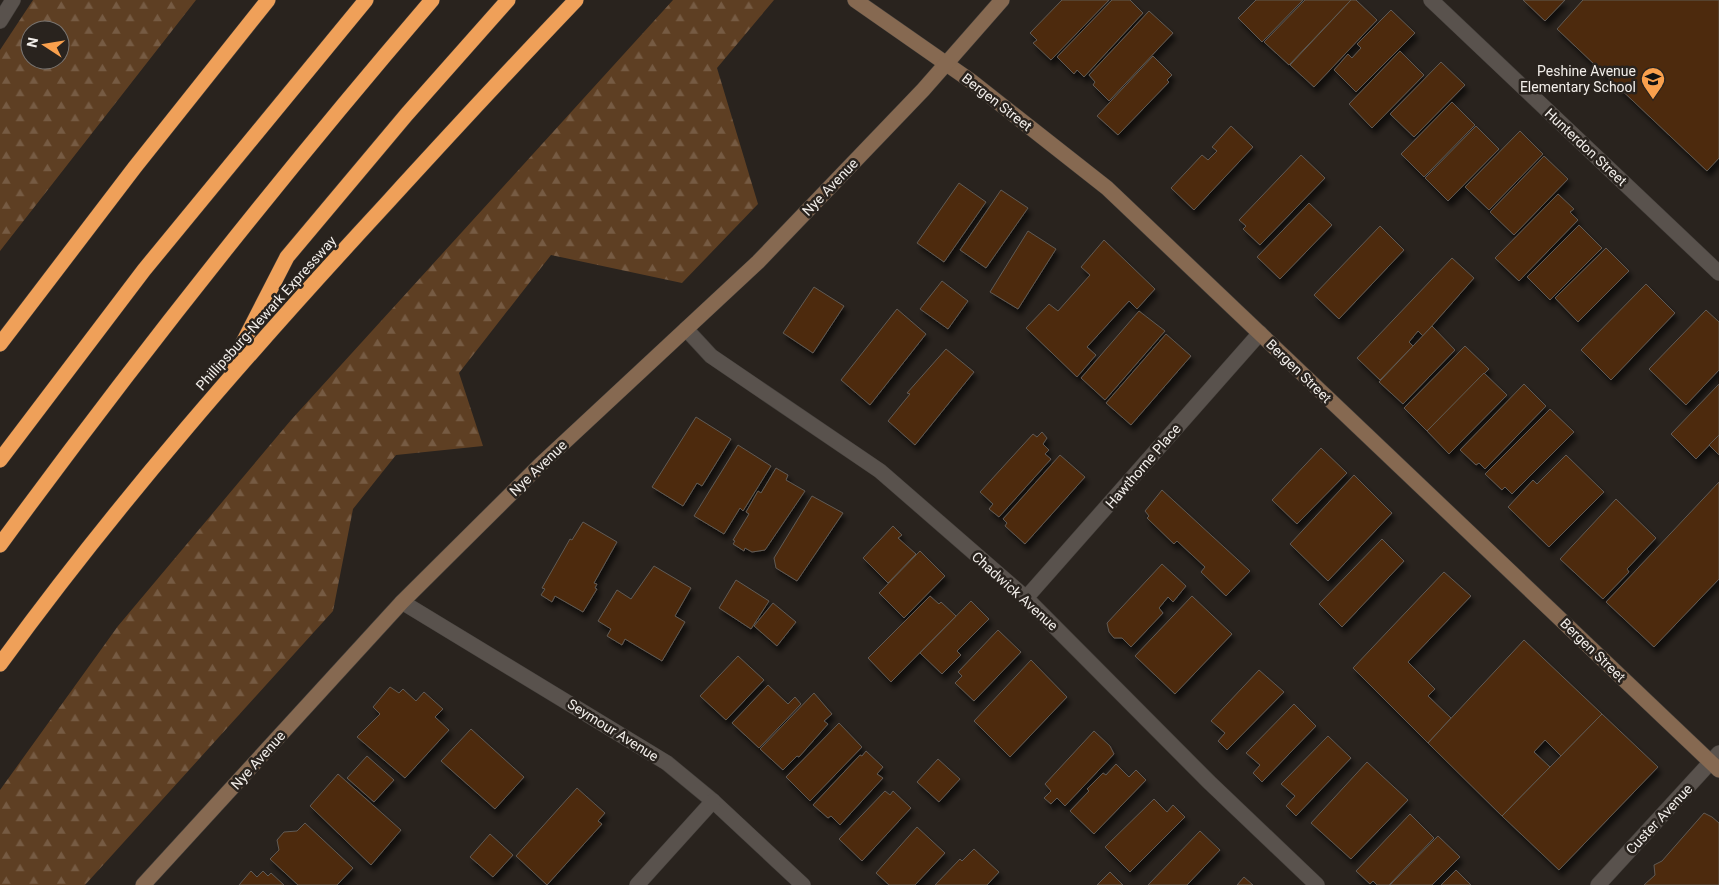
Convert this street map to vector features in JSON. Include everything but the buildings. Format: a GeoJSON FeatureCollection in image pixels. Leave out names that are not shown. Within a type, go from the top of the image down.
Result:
{"type":"FeatureCollection","features":[{"type":"Feature","properties":{"kind":"highway"},"geometry":{"type":"LineString","coordinates":[[0,344],[129,175],[268,0]]}},
{"type":"Feature","properties":{"kind":"highway"},"geometry":{"type":"LineString","coordinates":[[0,460],[144,270],[287,93],[366,0]]}},
{"type":"Feature","properties":{"kind":"highway"},"geometry":{"type":"LineString","coordinates":[[0,545],[172,317],[320,132],[432,0]]}},
{"type":"Feature","properties":{"kind":"highway"},"geometry":{"type":"LineString","coordinates":[[221,388],[287,257],[407,114],[508,0]]}},
{"type":"Feature","properties":{"kind":"highway","name":"Phillipsburg-Newark Expressway"},"geometry":{"type":"LineString","coordinates":[[0,664],[100,534],[221,388],[466,116],[576,0]]}},
{"type":"Feature","properties":{"kind":"street"},"geometry":{"type":"LineString","coordinates":[[0,21],[13,0]]}},
{"type":"Feature","properties":{"kind":"street","name":"Bergen Street"},"geometry":{"type":"LineString","coordinates":[[855,0],[946,63],[1107,188],[1716,762]]}},
{"type":"Feature","properties":{"kind":"street","name":"Nye Avenue"},"geometry":{"type":"LineString","coordinates":[[143,885],[402,602],[541,464],[758,262],[946,63],[1002,0]]}},
{"type":"Feature","properties":{"kind":"street","name":"Hunterdon Street"},"geometry":{"type":"LineString","coordinates":[[1431,0],[1719,273]]}},
{"type":"Feature","properties":{"kind":"street","name":"Chadwick Avenue"},"geometry":{"type":"LineString","coordinates":[[686,329],[711,356],[880,471],[1026,598],[1209,782],[1318,885]]}},
{"type":"Feature","properties":{"kind":"street","name":"Hawthorne Place"},"geometry":{"type":"LineString","coordinates":[[1026,598],[1260,333]]}},
{"type":"Feature","properties":{"kind":"street","name":"Seymour Avenue"},"geometry":{"type":"LineString","coordinates":[[402,602],[667,763],[713,801],[803,885]]}},
{"type":"Feature","properties":{"kind":"street","name":"Custer Avenue"},"geometry":{"type":"LineString","coordinates":[[1598,885],[1716,762]]}},
{"type":"Feature","properties":{"kind":"street"},"geometry":{"type":"LineString","coordinates":[[637,885],[713,801]]}},
{"type":"Feature","properties":{"kind":"green space"},"geometry":{"type":"Polygon","coordinates":[[[33,0],[196,0],[0,251],[0,50],[33,0]]]}},
{"type":"Feature","properties":{"kind":"green space"},"geometry":{"type":"Polygon","coordinates":[[[673,0],[774,0],[717,68],[758,204],[682,283],[551,255],[459,373],[483,446],[396,455],[353,509],[333,611],[85,885],[0,885],[0,790],[118,626],[291,420],[673,0]]]}},
{"type":"Feature","properties":{"kind":"place","name":"Peshine Avenue Elementary School"},"geometry":{"type":"Point","coordinates":[1653,100]}}]}
